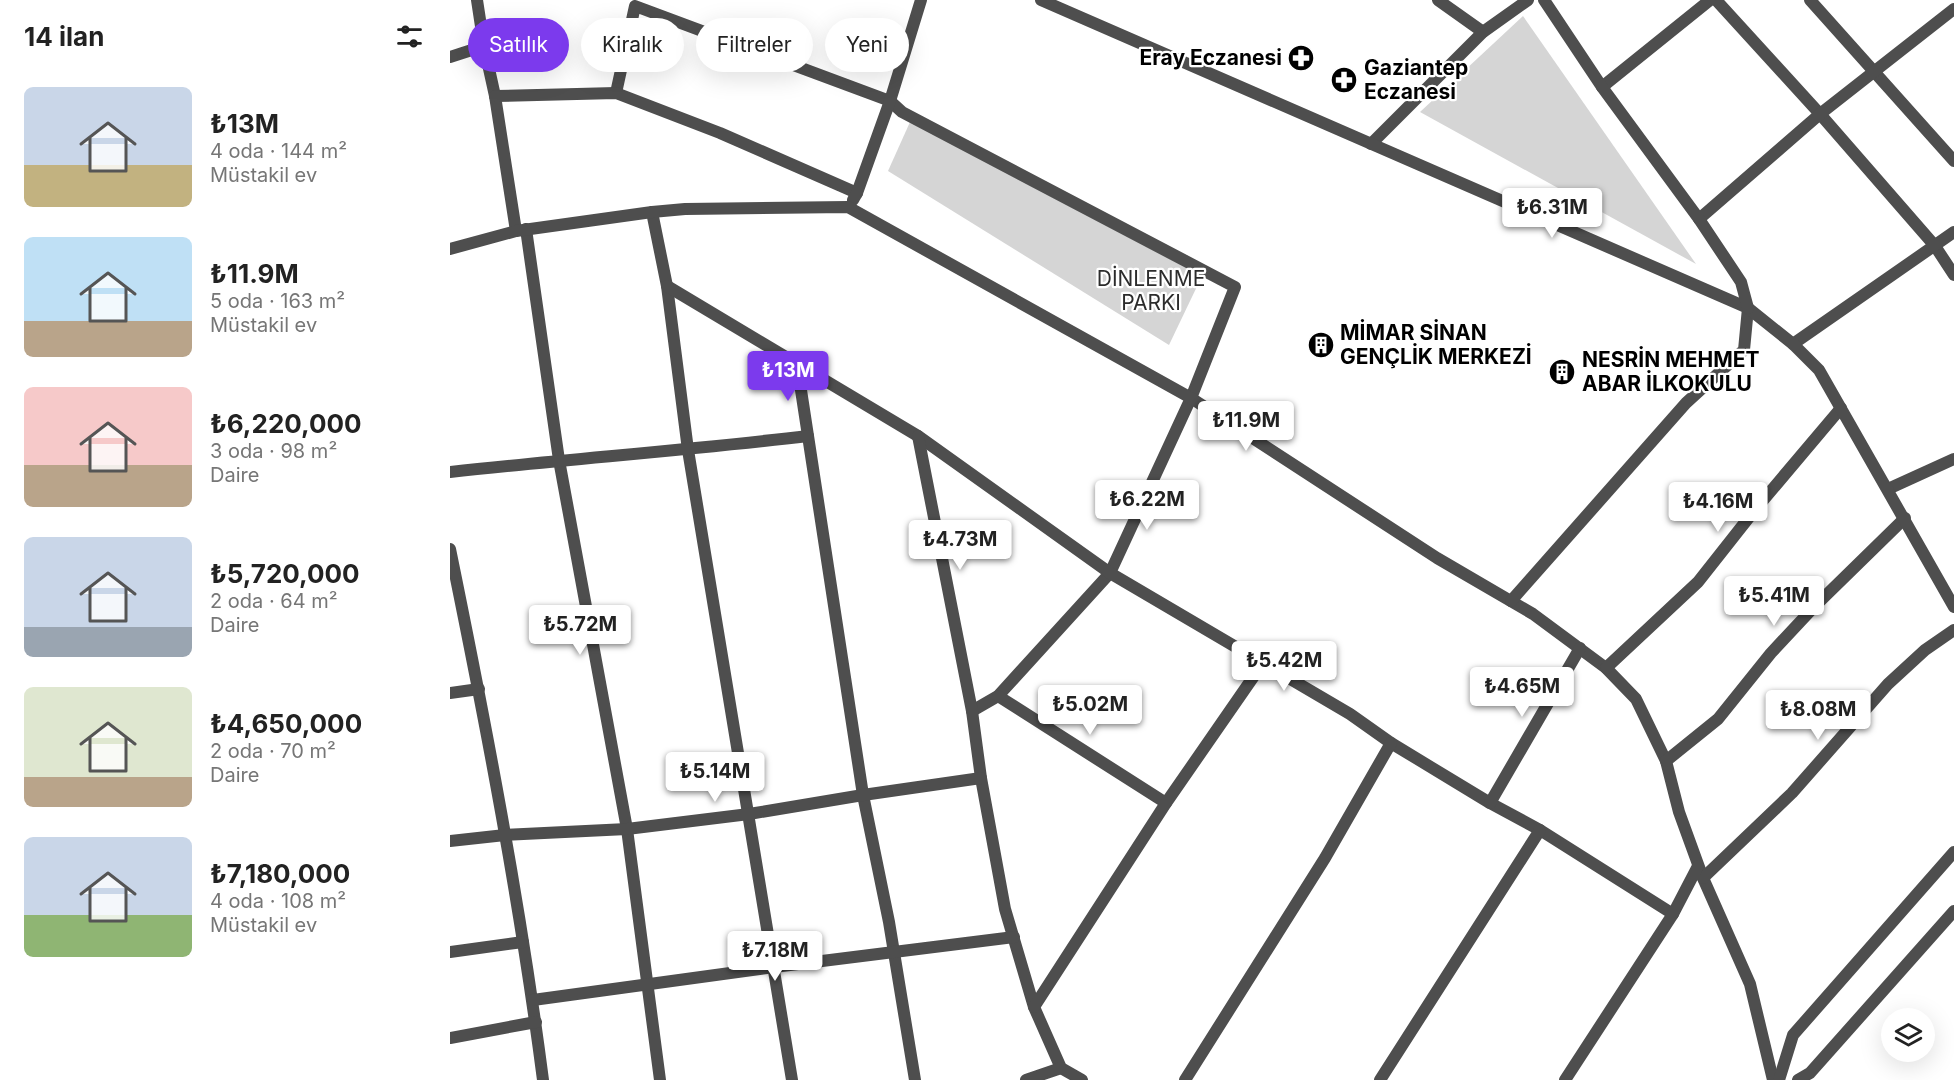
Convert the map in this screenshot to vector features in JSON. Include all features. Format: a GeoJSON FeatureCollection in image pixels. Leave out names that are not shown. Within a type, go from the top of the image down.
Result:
{"type":"FeatureCollection","features":[{"type":"Feature","properties":{"kind":"street"},"geometry":{"type":"LineString","coordinates":[[477,0],[480,18]]}},
{"type":"Feature","properties":{"kind":"street"},"geometry":{"type":"LineString","coordinates":[[848,207],[857,193],[890,101],[921,0]]}},
{"type":"Feature","properties":{"kind":"street"},"geometry":{"type":"LineString","coordinates":[[1041,0],[1748,308],[1793,344],[1819,370],[1954,607]]}},
{"type":"Feature","properties":{"kind":"street"},"geometry":{"type":"LineString","coordinates":[[1438,0],[1483,32]]}},
{"type":"Feature","properties":{"kind":"street"},"geometry":{"type":"LineString","coordinates":[[1371,144],[1483,32],[1528,0]]}},
{"type":"Feature","properties":{"kind":"street"},"geometry":{"type":"LineString","coordinates":[[1511,602],[1686,403],[1744,350],[1748,308],[1741,282],[1699,219],[1602,87],[1544,0]]}},
{"type":"Feature","properties":{"kind":"street"},"geometry":{"type":"LineString","coordinates":[[1602,87],[1710,0]]}},
{"type":"Feature","properties":{"kind":"street"},"geometry":{"type":"LineString","coordinates":[[1716,0],[1820,114],[1935,246],[1954,275]]}},
{"type":"Feature","properties":{"kind":"street"},"geometry":{"type":"LineString","coordinates":[[1810,0],[1954,160]]}},
{"type":"Feature","properties":{"kind":"street"},"geometry":{"type":"LineString","coordinates":[[616,93],[635,6],[890,101],[902,112],[1235,287],[1191,399],[1110,573],[998,696],[972,711]]}},
{"type":"Feature","properties":{"kind":"street"},"geometry":{"type":"LineString","coordinates":[[1699,219],[1820,114],[1954,9]]}},
{"type":"Feature","properties":{"kind":"street"},"geometry":{"type":"LineString","coordinates":[[450,57],[468,51]]}},
{"type":"Feature","properties":{"kind":"street"},"geometry":{"type":"LineString","coordinates":[[490,72],[521,230],[627,829],[660,1080]]}},
{"type":"Feature","properties":{"kind":"street"},"geometry":{"type":"LineString","coordinates":[[495,96],[616,93],[720,133],[857,193]]}},
{"type":"Feature","properties":{"kind":"street"},"geometry":{"type":"LineString","coordinates":[[450,249],[521,230],[685,208],[848,207],[1191,399],[1437,558],[1533,614],[1606,668],[1636,699],[1666,761],[1679,812],[1702,878],[1750,984],[1773,1080]]}},
{"type":"Feature","properties":{"kind":"street"},"geometry":{"type":"LineString","coordinates":[[652,212],[667,286],[688,450],[792,1080]]}},
{"type":"Feature","properties":{"kind":"street"},"geometry":{"type":"LineString","coordinates":[[1793,344],[1954,232]]}},
{"type":"Feature","properties":{"kind":"street"},"geometry":{"type":"LineString","coordinates":[[667,286],[918,436],[1110,573],[1350,714],[1391,742],[1490,803],[1540,830],[1673,914]]}},
{"type":"Feature","properties":{"kind":"street"},"geometry":{"type":"LineString","coordinates":[[797,364],[863,795],[894,952],[915,1080]]}},
{"type":"Feature","properties":{"kind":"street"},"geometry":{"type":"LineString","coordinates":[[1606,668],[1698,582],[1754,511],[1841,408]]}},
{"type":"Feature","properties":{"kind":"street"},"geometry":{"type":"LineString","coordinates":[[450,472],[560,460],[688,450],[808,436]]}},
{"type":"Feature","properties":{"kind":"street"},"geometry":{"type":"LineString","coordinates":[[918,436],[972,711],[981,778],[1005,909],[1034,1007],[1061,1068],[1082,1080]]}},
{"type":"Feature","properties":{"kind":"street"},"geometry":{"type":"LineString","coordinates":[[1888,489],[1954,459]]}},
{"type":"Feature","properties":{"kind":"street"},"geometry":{"type":"LineString","coordinates":[[1666,761],[1718,719],[1771,652],[1905,518]]}},
{"type":"Feature","properties":{"kind":"street"},"geometry":{"type":"LineString","coordinates":[[450,549],[479,688],[505,835],[536,1022],[543,1080]]}},
{"type":"Feature","properties":{"kind":"street"},"geometry":{"type":"LineString","coordinates":[[1702,878],[1792,792],[1888,684],[1925,650],[1954,630]]}},
{"type":"Feature","properties":{"kind":"street"},"geometry":{"type":"LineString","coordinates":[[1490,803],[1580,648]]}},
{"type":"Feature","properties":{"kind":"street"},"geometry":{"type":"LineString","coordinates":[[1034,1007],[1166,803],[1263,663]]}},
{"type":"Feature","properties":{"kind":"street"},"geometry":{"type":"LineString","coordinates":[[450,693],[479,688]]}},
{"type":"Feature","properties":{"kind":"street"},"geometry":{"type":"LineString","coordinates":[[998,696],[1166,803]]}},
{"type":"Feature","properties":{"kind":"street"},"geometry":{"type":"LineString","coordinates":[[1185,1080],[1325,858],[1391,742]]}},
{"type":"Feature","properties":{"kind":"street"},"geometry":{"type":"LineString","coordinates":[[450,841],[505,835],[627,829],[749,814],[981,778]]}},
{"type":"Feature","properties":{"kind":"street"},"geometry":{"type":"LineString","coordinates":[[1380,1080],[1540,830]]}},
{"type":"Feature","properties":{"kind":"street"},"geometry":{"type":"LineString","coordinates":[[1779,1080],[1793,1035],[1954,852]]}},
{"type":"Feature","properties":{"kind":"street"},"geometry":{"type":"LineString","coordinates":[[1565,1080],[1673,914],[1698,866]]}},
{"type":"Feature","properties":{"kind":"street"},"geometry":{"type":"LineString","coordinates":[[1798,1080],[1810,1073],[1954,912]]}},
{"type":"Feature","properties":{"kind":"street"},"geometry":{"type":"LineString","coordinates":[[532,1000],[1014,937]]}},
{"type":"Feature","properties":{"kind":"street"},"geometry":{"type":"LineString","coordinates":[[450,952],[523,942]]}},
{"type":"Feature","properties":{"kind":"street"},"geometry":{"type":"LineString","coordinates":[[450,1038],[536,1022]]}},
{"type":"Feature","properties":{"kind":"street"},"geometry":{"type":"LineString","coordinates":[[1026,1080],[1061,1068]]}},
{"type":"Feature","properties":{"kind":"green space"},"geometry":{"type":"Polygon","coordinates":[[[1523,16],[1696,264],[1420,112],[1523,16]]]}},
{"type":"Feature","properties":{"kind":"green space","name":"DİNLENME PARKI"},"geometry":{"type":"Polygon","coordinates":[[[910,122],[1202,276],[1169,345],[888,171],[910,122]]]}},
{"type":"Feature","properties":{"kind":"place","name":"Eray Eczanesi"},"geometry":{"type":"Point","coordinates":[1301,58]}},
{"type":"Feature","properties":{"kind":"place","name":"Gaziantep Eczanesi"},"geometry":{"type":"Point","coordinates":[1344,80]}},
{"type":"Feature","properties":{"kind":"place","name":"MİMAR SİNAN GENÇLİK MERKEZİ"},"geometry":{"type":"Point","coordinates":[1321,345]}},
{"type":"Feature","properties":{"kind":"place","name":"NESRİN MEHMET ABAR İLKOKULU"},"geometry":{"type":"Point","coordinates":[1562,372]}}]}
